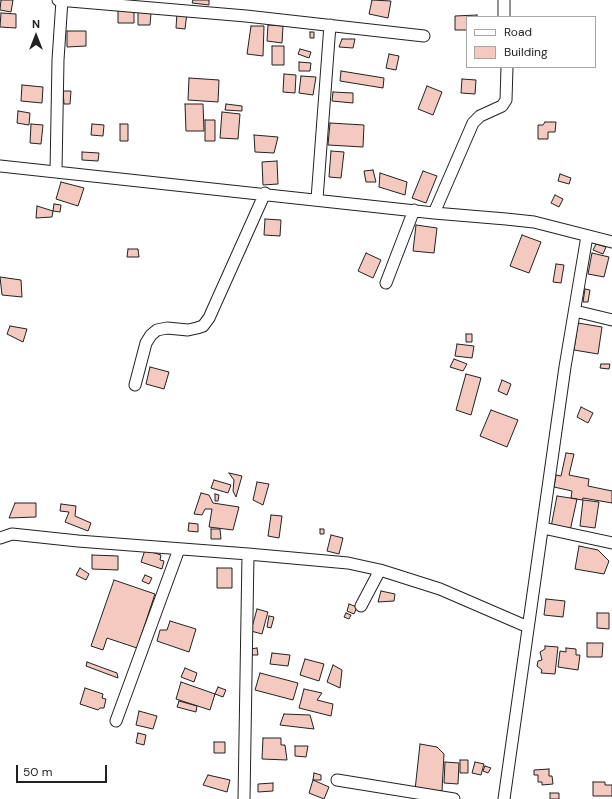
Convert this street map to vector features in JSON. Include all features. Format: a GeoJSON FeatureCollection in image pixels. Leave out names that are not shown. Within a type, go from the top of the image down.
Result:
{"type":"FeatureCollection","features":[{"type":"Feature","properties":{"kind":"street"},"geometry":{"type":"LineString","coordinates":[[56,171],[58,60],[61,0],[153,3],[424,36]]}},
{"type":"Feature","properties":{"kind":"street"},"geometry":{"type":"LineString","coordinates":[[504,0],[504,16]]}},
{"type":"Feature","properties":{"kind":"street"},"geometry":{"type":"LineString","coordinates":[[317,199],[330,25]]}},
{"type":"Feature","properties":{"kind":"street"},"geometry":{"type":"LineString","coordinates":[[434,213],[473,123],[480,116],[502,106],[506,100],[506,68]]}},
{"type":"Feature","properties":{"kind":"street"},"geometry":{"type":"LineString","coordinates":[[0,166],[265,193],[434,213],[534,222],[612,242]]}},
{"type":"Feature","properties":{"kind":"street"},"geometry":{"type":"LineString","coordinates":[[135,385],[146,343],[151,335],[157,330],[167,328],[188,330],[197,328],[203,326],[209,318],[265,193]]}},
{"type":"Feature","properties":{"kind":"street"},"geometry":{"type":"LineString","coordinates":[[386,283],[414,210]]}},
{"type":"Feature","properties":{"kind":"street"},"geometry":{"type":"LineString","coordinates":[[504,799],[528,627],[587,236]]}},
{"type":"Feature","properties":{"kind":"street"},"geometry":{"type":"LineString","coordinates":[[575,311],[612,320]]}},
{"type":"Feature","properties":{"kind":"street"},"geometry":{"type":"LineString","coordinates":[[543,528],[612,543]]}},
{"type":"Feature","properties":{"kind":"street"},"geometry":{"type":"LineString","coordinates":[[0,538],[12,534],[78,541],[340,562],[380,570],[440,589],[528,627]]}},
{"type":"Feature","properties":{"kind":"street"},"geometry":{"type":"LineString","coordinates":[[116,721],[179,549]]}},
{"type":"Feature","properties":{"kind":"street"},"geometry":{"type":"LineString","coordinates":[[244,799],[248,554]]}},
{"type":"Feature","properties":{"kind":"street"},"geometry":{"type":"LineString","coordinates":[[362,606],[380,570]]}},
{"type":"Feature","properties":{"kind":"street"},"geometry":{"type":"LineString","coordinates":[[337,780],[454,799]]}},
{"type":"Feature","properties":{"kind":"building"},"geometry":{"type":"Polygon","coordinates":[[[1,0],[13,0],[11,12],[0,10],[1,0]]]}},
{"type":"Feature","properties":{"kind":"building"},"geometry":{"type":"Polygon","coordinates":[[[193,0],[209,0],[209,5],[192,3],[193,0]]]}},
{"type":"Feature","properties":{"kind":"building"},"geometry":{"type":"Polygon","coordinates":[[[372,0],[391,1],[388,18],[369,14],[372,0]]]}},
{"type":"Feature","properties":{"kind":"building"},"geometry":{"type":"Polygon","coordinates":[[[118,8],[134,8],[134,23],[118,23],[118,8]]]}},
{"type":"Feature","properties":{"kind":"building"},"geometry":{"type":"Polygon","coordinates":[[[138,12],[151,13],[150,25],[138,25],[138,12]]]}},
{"type":"Feature","properties":{"kind":"building"},"geometry":{"type":"Polygon","coordinates":[[[1,13],[16,14],[16,28],[0,27],[1,13]]]}},
{"type":"Feature","properties":{"kind":"building"},"geometry":{"type":"Polygon","coordinates":[[[177,13],[187,13],[185,29],[176,28],[177,13]]]}},
{"type":"Feature","properties":{"kind":"building"},"geometry":{"type":"Polygon","coordinates":[[[477,15],[466,16],[466,30],[455,30],[455,16],[477,15]]]}},
{"type":"Feature","properties":{"kind":"building"},"geometry":{"type":"Polygon","coordinates":[[[268,25],[283,26],[282,43],[267,41],[268,25]]]}},
{"type":"Feature","properties":{"kind":"building"},"geometry":{"type":"Polygon","coordinates":[[[251,26],[264,26],[263,56],[247,54],[251,26]]]}},
{"type":"Feature","properties":{"kind":"building"},"geometry":{"type":"Polygon","coordinates":[[[67,31],[86,31],[86,46],[67,47],[67,31]]]}},
{"type":"Feature","properties":{"kind":"building"},"geometry":{"type":"Polygon","coordinates":[[[310,32],[314,32],[314,38],[310,38],[310,32]]]}},
{"type":"Feature","properties":{"kind":"building"},"geometry":{"type":"Polygon","coordinates":[[[342,39],[355,39],[353,48],[339,47],[342,39]]]}},
{"type":"Feature","properties":{"kind":"building"},"geometry":{"type":"Polygon","coordinates":[[[272,46],[284,46],[284,65],[272,65],[272,46]]]}},
{"type":"Feature","properties":{"kind":"building"},"geometry":{"type":"Polygon","coordinates":[[[300,49],[311,52],[309,58],[298,54],[300,49]]]}},
{"type":"Feature","properties":{"kind":"building"},"geometry":{"type":"Polygon","coordinates":[[[389,54],[399,56],[396,70],[386,68],[389,54]]]}},
{"type":"Feature","properties":{"kind":"building"},"geometry":{"type":"Polygon","coordinates":[[[299,62],[311,63],[310,71],[299,71],[299,62]]]}},
{"type":"Feature","properties":{"kind":"building"},"geometry":{"type":"Polygon","coordinates":[[[341,71],[384,78],[383,88],[340,81],[341,71]]]}},
{"type":"Feature","properties":{"kind":"building"},"geometry":{"type":"Polygon","coordinates":[[[284,74],[296,75],[295,93],[283,92],[284,74]]]}},
{"type":"Feature","properties":{"kind":"building"},"geometry":{"type":"Polygon","coordinates":[[[301,76],[316,77],[313,95],[299,93],[301,76]]]}},
{"type":"Feature","properties":{"kind":"building"},"geometry":{"type":"Polygon","coordinates":[[[189,78],[219,80],[218,102],[188,100],[189,78]]]}},
{"type":"Feature","properties":{"kind":"building"},"geometry":{"type":"Polygon","coordinates":[[[462,79],[476,80],[475,94],[461,93],[462,79]]]}},
{"type":"Feature","properties":{"kind":"building"},"geometry":{"type":"Polygon","coordinates":[[[22,85],[43,87],[42,103],[21,101],[22,85]]]}},
{"type":"Feature","properties":{"kind":"building"},"geometry":{"type":"Polygon","coordinates":[[[427,86],[442,92],[433,115],[418,109],[427,86]]]}},
{"type":"Feature","properties":{"kind":"building"},"geometry":{"type":"Polygon","coordinates":[[[63,91],[71,91],[70,104],[64,104],[63,91]]]}},
{"type":"Feature","properties":{"kind":"building"},"geometry":{"type":"Polygon","coordinates":[[[333,92],[353,93],[353,103],[332,101],[333,92]]]}},
{"type":"Feature","properties":{"kind":"building"},"geometry":{"type":"Polygon","coordinates":[[[185,104],[203,104],[204,131],[186,131],[185,104]]]}},
{"type":"Feature","properties":{"kind":"building"},"geometry":{"type":"Polygon","coordinates":[[[226,104],[242,106],[242,111],[225,110],[226,104]]]}},
{"type":"Feature","properties":{"kind":"building"},"geometry":{"type":"Polygon","coordinates":[[[18,111],[30,113],[29,125],[17,123],[18,111]]]}},
{"type":"Feature","properties":{"kind":"building"},"geometry":{"type":"Polygon","coordinates":[[[222,112],[240,114],[238,139],[220,138],[222,112]]]}},
{"type":"Feature","properties":{"kind":"building"},"geometry":{"type":"Polygon","coordinates":[[[205,120],[215,120],[215,141],[205,141],[205,120]]]}},
{"type":"Feature","properties":{"kind":"building"},"geometry":{"type":"Polygon","coordinates":[[[545,122],[556,122],[555,132],[548,132],[548,139],[538,139],[538,125],[543,125],[545,122]]]}},
{"type":"Feature","properties":{"kind":"building"},"geometry":{"type":"Polygon","coordinates":[[[330,123],[364,125],[363,147],[328,145],[330,123]]]}},
{"type":"Feature","properties":{"kind":"building"},"geometry":{"type":"Polygon","coordinates":[[[31,124],[43,125],[41,144],[30,143],[31,124]]]}},
{"type":"Feature","properties":{"kind":"building"},"geometry":{"type":"Polygon","coordinates":[[[92,124],[104,125],[103,136],[91,135],[92,124]]]}},
{"type":"Feature","properties":{"kind":"building"},"geometry":{"type":"Polygon","coordinates":[[[120,124],[128,124],[128,141],[120,141],[120,124]]]}},
{"type":"Feature","properties":{"kind":"building"},"geometry":{"type":"Polygon","coordinates":[[[254,135],[278,137],[274,153],[255,152],[254,135]]]}},
{"type":"Feature","properties":{"kind":"building"},"geometry":{"type":"Polygon","coordinates":[[[331,151],[344,152],[341,178],[329,177],[331,151]]]}},
{"type":"Feature","properties":{"kind":"building"},"geometry":{"type":"Polygon","coordinates":[[[82,152],[99,153],[98,161],[82,160],[82,152]]]}},
{"type":"Feature","properties":{"kind":"building"},"geometry":{"type":"Polygon","coordinates":[[[277,161],[278,184],[263,185],[262,162],[277,161]]]}},
{"type":"Feature","properties":{"kind":"building"},"geometry":{"type":"Polygon","coordinates":[[[373,170],[376,182],[366,182],[364,171],[373,170]]]}},
{"type":"Feature","properties":{"kind":"building"},"geometry":{"type":"Polygon","coordinates":[[[423,171],[437,176],[426,203],[412,198],[423,171]]]}},
{"type":"Feature","properties":{"kind":"building"},"geometry":{"type":"Polygon","coordinates":[[[380,173],[407,182],[405,195],[379,187],[380,173]]]}},
{"type":"Feature","properties":{"kind":"building"},"geometry":{"type":"Polygon","coordinates":[[[560,174],[571,178],[569,184],[558,181],[560,174]]]}},
{"type":"Feature","properties":{"kind":"building"},"geometry":{"type":"Polygon","coordinates":[[[61,182],[84,188],[78,206],[56,199],[61,182]]]}},
{"type":"Feature","properties":{"kind":"building"},"geometry":{"type":"Polygon","coordinates":[[[555,195],[563,199],[559,207],[551,203],[555,195]]]}},
{"type":"Feature","properties":{"kind":"building"},"geometry":{"type":"Polygon","coordinates":[[[54,204],[61,205],[60,212],[53,211],[54,204]]]}},
{"type":"Feature","properties":{"kind":"building"},"geometry":{"type":"Polygon","coordinates":[[[37,206],[53,211],[52,217],[36,218],[37,206]]]}},
{"type":"Feature","properties":{"kind":"building"},"geometry":{"type":"Polygon","coordinates":[[[265,219],[281,220],[280,236],[264,235],[265,219]]]}},
{"type":"Feature","properties":{"kind":"building"},"geometry":{"type":"Polygon","coordinates":[[[416,225],[437,228],[434,253],[413,251],[416,225]]]}},
{"type":"Feature","properties":{"kind":"building"},"geometry":{"type":"Polygon","coordinates":[[[522,235],[541,242],[529,273],[510,266],[522,235]]]}},
{"type":"Feature","properties":{"kind":"building"},"geometry":{"type":"Polygon","coordinates":[[[596,244],[606,247],[603,254],[593,250],[596,244]]]}},
{"type":"Feature","properties":{"kind":"building"},"geometry":{"type":"Polygon","coordinates":[[[128,249],[138,249],[139,257],[127,257],[128,249]]]}},
{"type":"Feature","properties":{"kind":"building"},"geometry":{"type":"Polygon","coordinates":[[[366,253],[381,260],[373,278],[358,271],[366,253]]]}},
{"type":"Feature","properties":{"kind":"building"},"geometry":{"type":"Polygon","coordinates":[[[592,253],[609,257],[604,277],[588,274],[592,253]]]}},
{"type":"Feature","properties":{"kind":"building"},"geometry":{"type":"Polygon","coordinates":[[[556,264],[564,265],[561,283],[553,282],[556,264]]]}},
{"type":"Feature","properties":{"kind":"building"},"geometry":{"type":"Polygon","coordinates":[[[0,277],[21,280],[22,297],[2,295],[0,277]]]}},
{"type":"Feature","properties":{"kind":"building"},"geometry":{"type":"Polygon","coordinates":[[[585,289],[590,290],[588,302],[583,302],[585,289]]]}},
{"type":"Feature","properties":{"kind":"building"},"geometry":{"type":"Polygon","coordinates":[[[578,323],[602,327],[598,354],[574,350],[578,323]]]}},
{"type":"Feature","properties":{"kind":"building"},"geometry":{"type":"Polygon","coordinates":[[[10,326],[27,329],[23,342],[7,334],[10,326]]]}},
{"type":"Feature","properties":{"kind":"building"},"geometry":{"type":"Polygon","coordinates":[[[466,334],[472,334],[472,342],[466,342],[466,334]]]}},
{"type":"Feature","properties":{"kind":"building"},"geometry":{"type":"Polygon","coordinates":[[[457,344],[474,346],[472,358],[455,356],[457,344]]]}},
{"type":"Feature","properties":{"kind":"building"},"geometry":{"type":"Polygon","coordinates":[[[454,359],[467,364],[463,371],[450,367],[454,359]]]}},
{"type":"Feature","properties":{"kind":"building"},"geometry":{"type":"Polygon","coordinates":[[[601,364],[610,364],[609,369],[600,368],[601,364]]]}},
{"type":"Feature","properties":{"kind":"building"},"geometry":{"type":"Polygon","coordinates":[[[150,367],[169,372],[164,389],[146,384],[150,367]]]}},
{"type":"Feature","properties":{"kind":"building"},"geometry":{"type":"Polygon","coordinates":[[[466,374],[481,378],[471,415],[456,410],[466,374]]]}},
{"type":"Feature","properties":{"kind":"building"},"geometry":{"type":"Polygon","coordinates":[[[502,380],[511,384],[507,395],[498,391],[502,380]]]}},
{"type":"Feature","properties":{"kind":"building"},"geometry":{"type":"Polygon","coordinates":[[[581,407],[593,413],[588,423],[577,417],[581,407]]]}},
{"type":"Feature","properties":{"kind":"building"},"geometry":{"type":"Polygon","coordinates":[[[491,410],[518,420],[507,447],[480,436],[491,410]]]}},
{"type":"Feature","properties":{"kind":"building"},"geometry":{"type":"Polygon","coordinates":[[[566,453],[574,454],[569,475],[589,479],[588,486],[612,491],[612,503],[583,498],[582,500],[571,498],[572,491],[554,487],[556,475],[561,476],[566,453]]]}},
{"type":"Feature","properties":{"kind":"building"},"geometry":{"type":"Polygon","coordinates":[[[229,473],[242,476],[236,497],[233,491],[234,480],[229,473]]]}},
{"type":"Feature","properties":{"kind":"building"},"geometry":{"type":"Polygon","coordinates":[[[214,480],[231,485],[228,493],[211,488],[214,480]]]}},
{"type":"Feature","properties":{"kind":"building"},"geometry":{"type":"Polygon","coordinates":[[[257,482],[269,484],[263,505],[253,500],[257,482]]]}},
{"type":"Feature","properties":{"kind":"building"},"geometry":{"type":"Polygon","coordinates":[[[201,493],[209,495],[213,503],[239,507],[233,530],[209,527],[212,509],[205,509],[202,515],[194,514],[201,493]]]}},
{"type":"Feature","properties":{"kind":"building"},"geometry":{"type":"Polygon","coordinates":[[[215,494],[219,495],[218,501],[215,501],[215,494]]]}},
{"type":"Feature","properties":{"kind":"building"},"geometry":{"type":"Polygon","coordinates":[[[557,496],[577,499],[570,531],[551,527],[557,496]]]}},
{"type":"Feature","properties":{"kind":"building"},"geometry":{"type":"Polygon","coordinates":[[[583,500],[599,502],[595,528],[580,526],[583,500]]]}},
{"type":"Feature","properties":{"kind":"building"},"geometry":{"type":"Polygon","coordinates":[[[15,503],[36,503],[36,517],[9,518],[15,503]]]}},
{"type":"Feature","properties":{"kind":"building"},"geometry":{"type":"Polygon","coordinates":[[[61,504],[76,506],[75,516],[91,523],[88,531],[65,522],[69,512],[60,511],[61,504]]]}},
{"type":"Feature","properties":{"kind":"building"},"geometry":{"type":"Polygon","coordinates":[[[271,515],[282,516],[279,538],[268,536],[271,515]]]}},
{"type":"Feature","properties":{"kind":"building"},"geometry":{"type":"Polygon","coordinates":[[[189,523],[198,524],[198,532],[188,531],[189,523]]]}},
{"type":"Feature","properties":{"kind":"building"},"geometry":{"type":"Polygon","coordinates":[[[211,529],[220,529],[221,539],[211,539],[211,529]]]}},
{"type":"Feature","properties":{"kind":"building"},"geometry":{"type":"Polygon","coordinates":[[[320,529],[324,529],[324,534],[320,534],[320,529]]]}},
{"type":"Feature","properties":{"kind":"building"},"geometry":{"type":"Polygon","coordinates":[[[331,535],[343,538],[339,554],[327,551],[331,535]]]}},
{"type":"Feature","properties":{"kind":"building"},"geometry":{"type":"Polygon","coordinates":[[[579,546],[598,550],[609,561],[604,574],[575,569],[579,546]]]}},
{"type":"Feature","properties":{"kind":"building"},"geometry":{"type":"Polygon","coordinates":[[[145,550],[161,555],[160,560],[164,561],[162,569],[141,562],[145,550]]]}},
{"type":"Feature","properties":{"kind":"building"},"geometry":{"type":"Polygon","coordinates":[[[92,555],[118,556],[118,570],[92,569],[92,555]]]}},
{"type":"Feature","properties":{"kind":"building"},"geometry":{"type":"Polygon","coordinates":[[[80,568],[89,574],[86,580],[76,575],[80,568]]]}},
{"type":"Feature","properties":{"kind":"building"},"geometry":{"type":"Polygon","coordinates":[[[217,568],[232,568],[232,588],[217,588],[217,568]]]}},
{"type":"Feature","properties":{"kind":"building"},"geometry":{"type":"Polygon","coordinates":[[[145,575],[152,578],[149,584],[142,581],[145,575]]]}},
{"type":"Feature","properties":{"kind":"building"},"geometry":{"type":"Polygon","coordinates":[[[114,580],[155,594],[137,648],[107,638],[103,650],[91,646],[114,580]]]}},
{"type":"Feature","properties":{"kind":"building"},"geometry":{"type":"Polygon","coordinates":[[[381,591],[395,594],[394,601],[378,602],[381,591]]]}},
{"type":"Feature","properties":{"kind":"building"},"geometry":{"type":"Polygon","coordinates":[[[546,599],[565,601],[563,617],[544,615],[546,599]]]}},
{"type":"Feature","properties":{"kind":"building"},"geometry":{"type":"Polygon","coordinates":[[[349,604],[357,607],[354,614],[347,611],[349,604]]]}},
{"type":"Feature","properties":{"kind":"building"},"geometry":{"type":"Polygon","coordinates":[[[257,609],[268,612],[262,634],[251,631],[257,609]]]}},
{"type":"Feature","properties":{"kind":"building"},"geometry":{"type":"Polygon","coordinates":[[[346,613],[351,615],[349,619],[344,617],[346,613]]]}},
{"type":"Feature","properties":{"kind":"building"},"geometry":{"type":"Polygon","coordinates":[[[597,613],[609,613],[609,629],[597,628],[597,613]]]}},
{"type":"Feature","properties":{"kind":"building"},"geometry":{"type":"Polygon","coordinates":[[[269,616],[274,617],[271,628],[267,627],[269,616]]]}},
{"type":"Feature","properties":{"kind":"building"},"geometry":{"type":"Polygon","coordinates":[[[170,621],[196,629],[189,652],[157,641],[160,630],[167,630],[170,621]]]}},
{"type":"Feature","properties":{"kind":"building"},"geometry":{"type":"Polygon","coordinates":[[[587,643],[603,643],[602,657],[587,657],[587,643]]]}},
{"type":"Feature","properties":{"kind":"building"},"geometry":{"type":"Polygon","coordinates":[[[545,646],[558,647],[555,674],[541,673],[542,670],[537,666],[538,661],[542,660],[540,652],[545,649],[545,646]]]}},
{"type":"Feature","properties":{"kind":"building"},"geometry":{"type":"Polygon","coordinates":[[[257,648],[258,655],[251,655],[250,649],[257,648]]]}},
{"type":"Feature","properties":{"kind":"building"},"geometry":{"type":"Polygon","coordinates":[[[566,648],[576,649],[576,655],[580,655],[578,670],[558,667],[560,651],[566,652],[566,648]]]}},
{"type":"Feature","properties":{"kind":"building"},"geometry":{"type":"Polygon","coordinates":[[[272,653],[290,655],[288,666],[270,664],[272,653]]]}},
{"type":"Feature","properties":{"kind":"building"},"geometry":{"type":"Polygon","coordinates":[[[305,659],[324,664],[319,681],[300,675],[305,659]]]}},
{"type":"Feature","properties":{"kind":"building"},"geometry":{"type":"Polygon","coordinates":[[[87,662],[117,673],[118,678],[86,666],[87,662]]]}},
{"type":"Feature","properties":{"kind":"building"},"geometry":{"type":"Polygon","coordinates":[[[333,665],[342,670],[340,688],[327,682],[333,665]]]}},
{"type":"Feature","properties":{"kind":"building"},"geometry":{"type":"Polygon","coordinates":[[[185,668],[197,673],[194,682],[181,677],[185,668]]]}},
{"type":"Feature","properties":{"kind":"building"},"geometry":{"type":"Polygon","coordinates":[[[260,673],[298,683],[293,700],[255,690],[260,673]]]}},
{"type":"Feature","properties":{"kind":"building"},"geometry":{"type":"Polygon","coordinates":[[[181,682],[215,694],[210,710],[176,699],[181,682]]]}},
{"type":"Feature","properties":{"kind":"building"},"geometry":{"type":"Polygon","coordinates":[[[218,687],[226,690],[223,697],[215,694],[218,687]]]}},
{"type":"Feature","properties":{"kind":"building"},"geometry":{"type":"Polygon","coordinates":[[[85,688],[103,694],[102,698],[106,699],[104,708],[100,708],[98,710],[80,704],[85,688]]]}},
{"type":"Feature","properties":{"kind":"building"},"geometry":{"type":"Polygon","coordinates":[[[304,689],[322,693],[317,700],[333,704],[331,716],[299,708],[304,689]]]}},
{"type":"Feature","properties":{"kind":"building"},"geometry":{"type":"Polygon","coordinates":[[[179,701],[197,706],[196,712],[177,707],[179,701]]]}},
{"type":"Feature","properties":{"kind":"building"},"geometry":{"type":"Polygon","coordinates":[[[139,711],[157,716],[153,729],[136,725],[139,711]]]}},
{"type":"Feature","properties":{"kind":"building"},"geometry":{"type":"Polygon","coordinates":[[[284,714],[310,715],[314,729],[280,725],[284,714]]]}},
{"type":"Feature","properties":{"kind":"building"},"geometry":{"type":"Polygon","coordinates":[[[138,733],[146,735],[144,745],[136,743],[138,733]]]}},
{"type":"Feature","properties":{"kind":"building"},"geometry":{"type":"Polygon","coordinates":[[[263,738],[281,738],[281,745],[285,745],[287,760],[262,759],[263,738]]]}},
{"type":"Feature","properties":{"kind":"building"},"geometry":{"type":"Polygon","coordinates":[[[214,742],[225,742],[225,753],[214,753],[214,742]]]}},
{"type":"Feature","properties":{"kind":"building"},"geometry":{"type":"Polygon","coordinates":[[[420,744],[437,747],[444,754],[442,791],[415,790],[420,744]]]}},
{"type":"Feature","properties":{"kind":"building"},"geometry":{"type":"Polygon","coordinates":[[[295,746],[308,746],[306,757],[295,756],[295,746]]]}},
{"type":"Feature","properties":{"kind":"building"},"geometry":{"type":"Polygon","coordinates":[[[460,760],[468,760],[468,773],[460,773],[460,760]]]}},
{"type":"Feature","properties":{"kind":"building"},"geometry":{"type":"Polygon","coordinates":[[[445,762],[459,763],[458,784],[444,783],[445,762]]]}},
{"type":"Feature","properties":{"kind":"building"},"geometry":{"type":"Polygon","coordinates":[[[475,762],[484,764],[481,775],[472,773],[475,762]]]}},
{"type":"Feature","properties":{"kind":"building"},"geometry":{"type":"Polygon","coordinates":[[[485,766],[491,768],[488,773],[483,771],[485,766]]]}},
{"type":"Feature","properties":{"kind":"building"},"geometry":{"type":"Polygon","coordinates":[[[549,769],[549,776],[552,776],[553,784],[542,785],[542,782],[538,782],[538,775],[534,775],[534,770],[549,769]]]}},
{"type":"Feature","properties":{"kind":"building"},"geometry":{"type":"Polygon","coordinates":[[[314,773],[321,775],[321,780],[313,780],[314,773]]]}},
{"type":"Feature","properties":{"kind":"building"},"geometry":{"type":"Polygon","coordinates":[[[208,775],[230,780],[227,792],[203,785],[208,775]]]}},
{"type":"Feature","properties":{"kind":"building"},"geometry":{"type":"Polygon","coordinates":[[[313,780],[329,787],[324,799],[309,793],[313,780]]]}},
{"type":"Feature","properties":{"kind":"building"},"geometry":{"type":"Polygon","coordinates":[[[593,782],[605,782],[605,785],[612,785],[612,796],[593,796],[593,782]]]}},
{"type":"Feature","properties":{"kind":"building"},"geometry":{"type":"Polygon","coordinates":[[[273,783],[273,791],[258,792],[258,784],[273,783]]]}},
{"type":"Feature","properties":{"kind":"building"},"geometry":{"type":"Polygon","coordinates":[[[550,793],[559,793],[559,799],[550,799],[550,793]]]}}]}
